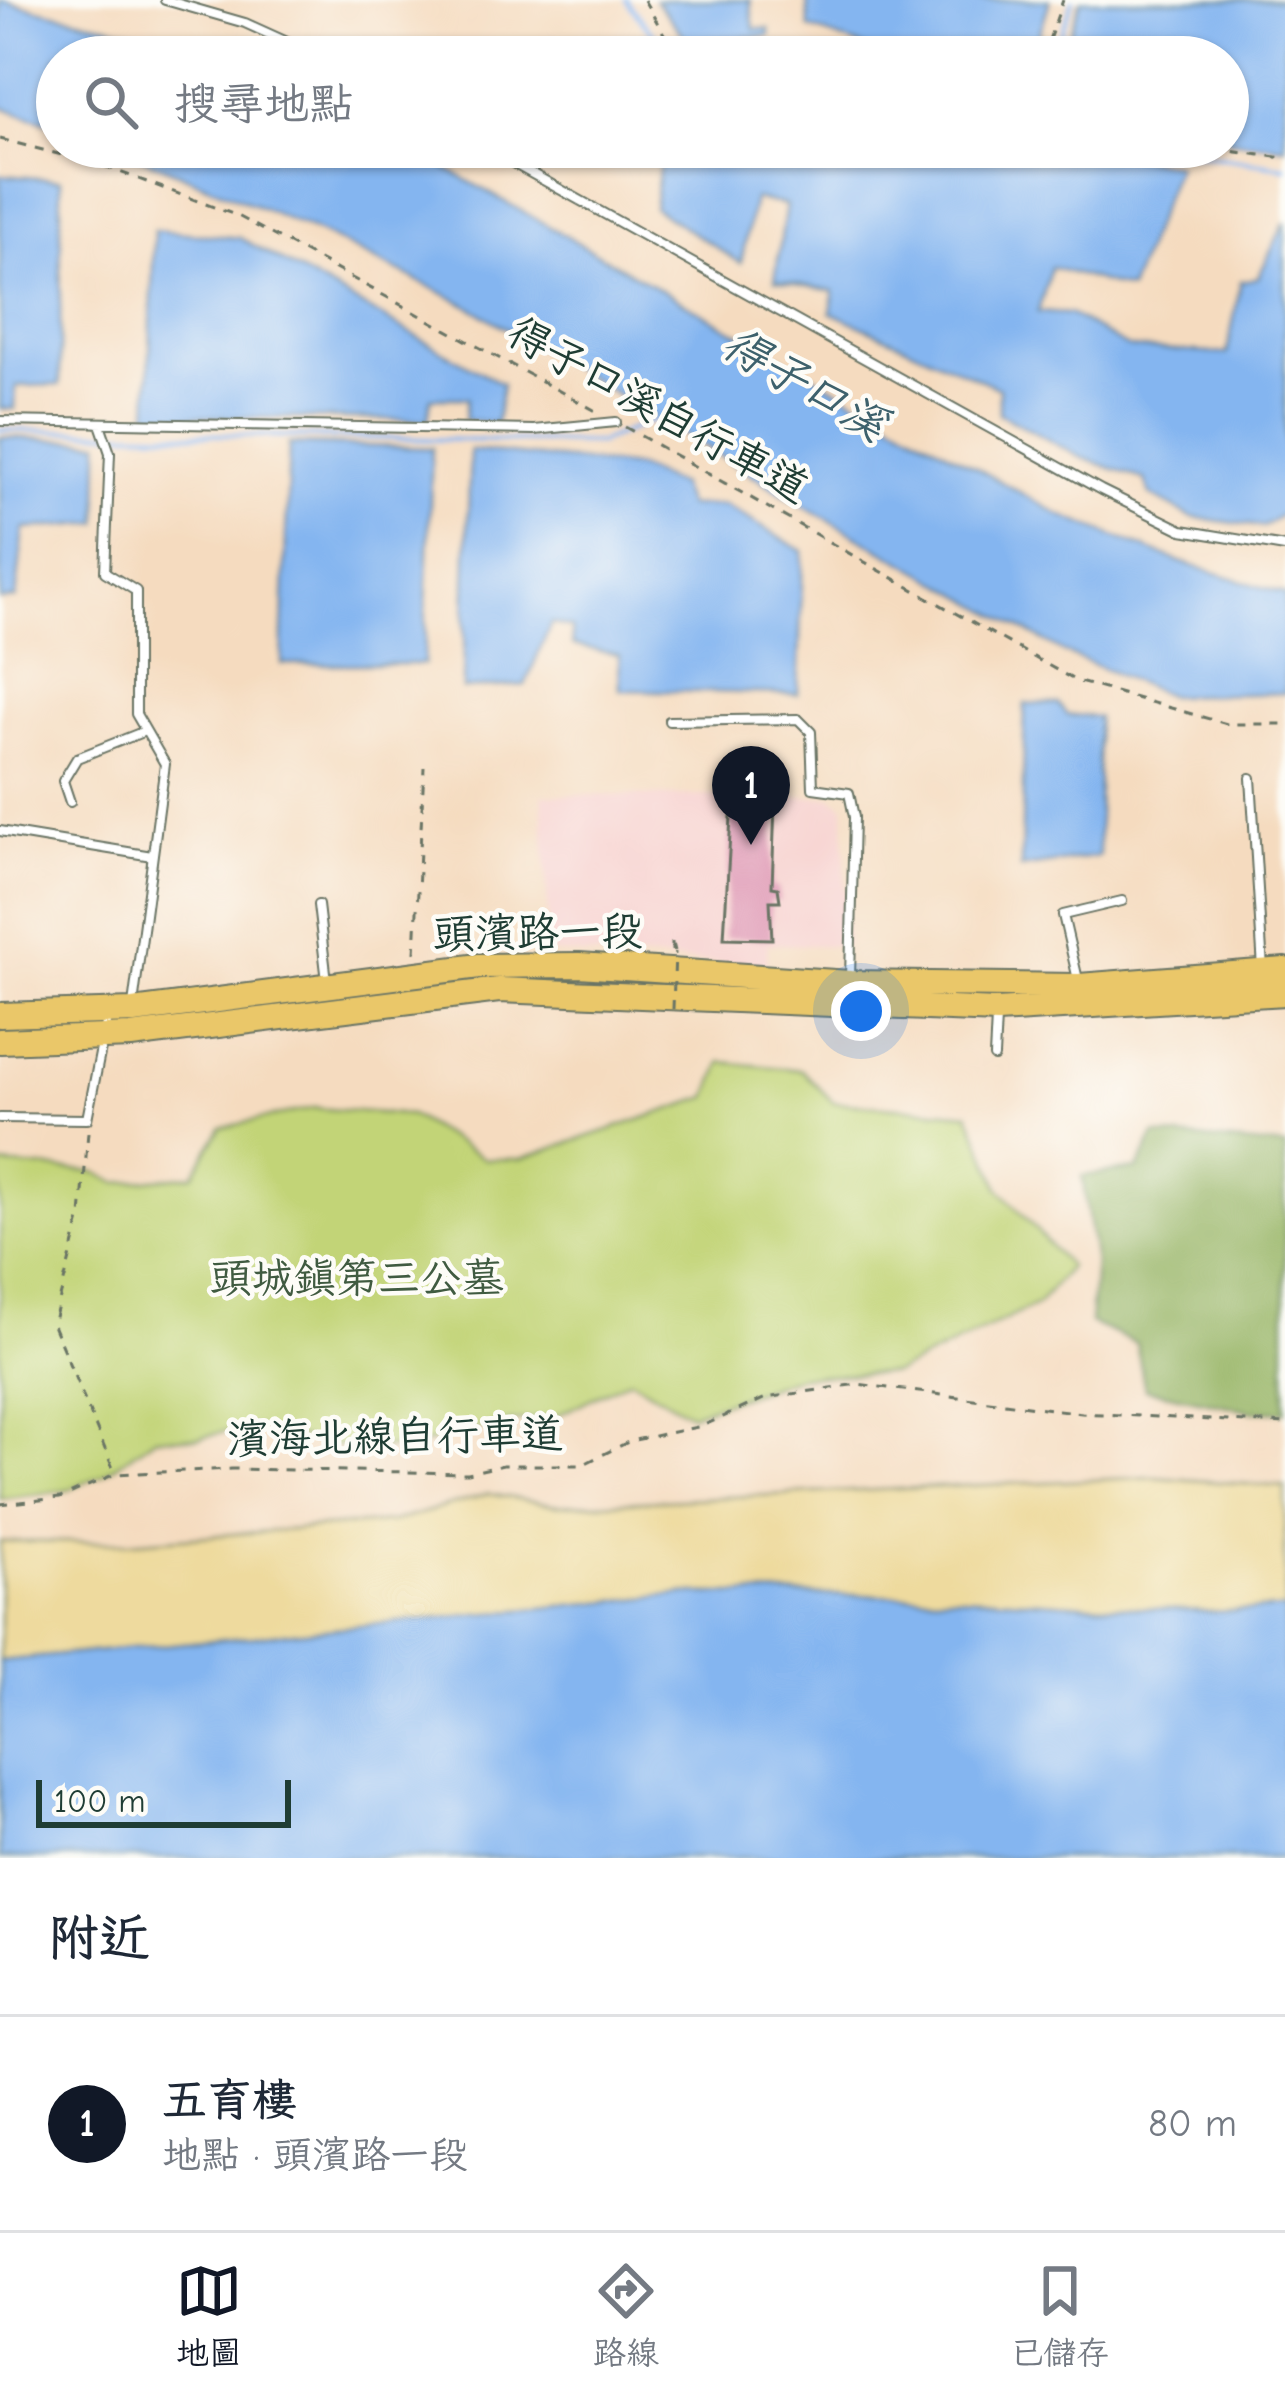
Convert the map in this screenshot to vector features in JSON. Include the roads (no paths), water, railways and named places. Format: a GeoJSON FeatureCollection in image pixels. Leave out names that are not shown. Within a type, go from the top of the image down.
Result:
{"type":"FeatureCollection","features":[{"type":"Feature","properties":{"kind":"main road","name":"頭濱路一段"},"geometry":{"type":"LineString","coordinates":[[0,1041],[414,973],[579,965],[716,985],[997,1011],[1275,982]]}},
{"type":"Feature","properties":{"kind":"main road","name":"頭濱路一段"},"geometry":{"type":"LineString","coordinates":[[850,994],[1275,982]]}},
{"type":"Feature","properties":{"kind":"main road","name":"頭濱路一段"},"geometry":{"type":"LineString","coordinates":[[0,1016],[120,1024],[500,990],[716,985]]}},
{"type":"Feature","properties":{"kind":"lane"},"geometry":{"type":"LineString","coordinates":[[165,0],[274,36]]}},
{"type":"Feature","properties":{"kind":"lane"},"geometry":{"type":"LineString","coordinates":[[522,168],[1101,490],[1182,530],[1285,548]]}},
{"type":"Feature","properties":{"kind":"lane"},"geometry":{"type":"LineString","coordinates":[[0,421],[534,430],[616,422]]}},
{"type":"Feature","properties":{"kind":"lane"},"geometry":{"type":"LineString","coordinates":[[0,1118],[87,1119],[120,1024],[152,856],[165,764],[136,714],[136,591],[105,572],[110,453],[100,424]]}},
{"type":"Feature","properties":{"kind":"lane"},"geometry":{"type":"LineString","coordinates":[[669,721],[798,719],[811,732],[813,788],[849,793],[854,817],[850,994]]}},
{"type":"Feature","properties":{"kind":"lane"},"geometry":{"type":"LineString","coordinates":[[70,802],[63,781],[76,758],[146,730]]}},
{"type":"Feature","properties":{"kind":"lane"},"geometry":{"type":"LineString","coordinates":[[1250,778],[1275,982]]}},
{"type":"Feature","properties":{"kind":"lane"},"geometry":{"type":"LineString","coordinates":[[0,831],[152,856]]}},
{"type":"Feature","properties":{"kind":"lane"},"geometry":{"type":"LineString","coordinates":[[1079,986],[1063,915],[1122,901]]}},
{"type":"Feature","properties":{"kind":"lane"},"geometry":{"type":"LineString","coordinates":[[318,905],[328,987]]}},
{"type":"Feature","properties":{"kind":"lane"},"geometry":{"type":"LineString","coordinates":[[994,1057],[997,1011]]}},
{"type":"Feature","properties":{"kind":"water"},"geometry":{"type":"Polygon","coordinates":[[[0,0],[151,36],[36,36],[36,118],[0,107],[0,0]]]}},
{"type":"Feature","properties":{"kind":"water"},"geometry":{"type":"Polygon","coordinates":[[[655,0],[750,0],[754,29],[769,29],[769,36],[684,36],[655,0]]]}},
{"type":"Feature","properties":{"kind":"water"},"geometry":{"type":"Polygon","coordinates":[[[807,0],[1050,0],[1039,36],[832,36],[809,28],[807,0]]]}},
{"type":"Feature","properties":{"kind":"water"},"geometry":{"type":"Polygon","coordinates":[[[1081,0],[1285,0],[1285,147],[1249,143],[1249,36],[1069,36],[1081,0]]]}},
{"type":"Feature","properties":{"kind":"water","name":"得子口溪"},"geometry":{"type":"Polygon","coordinates":[[[166,168],[445,168],[1060,515],[1180,562],[1285,594],[1285,693],[1169,696],[1065,653],[799,503],[467,305],[318,232],[166,168]]]}},
{"type":"Feature","properties":{"kind":"water"},"geometry":{"type":"Polygon","coordinates":[[[659,168],[1176,168],[1129,290],[1051,267],[1038,312],[1069,314],[1129,348],[1227,354],[1241,281],[1258,278],[1285,222],[1285,512],[1263,527],[1191,517],[1150,495],[1145,480],[1080,457],[999,413],[999,388],[831,312],[834,291],[775,280],[786,205],[754,199],[741,263],[654,208],[659,168]]]}},
{"type":"Feature","properties":{"kind":"water"},"geometry":{"type":"Polygon","coordinates":[[[0,175],[61,180],[60,385],[16,386],[15,409],[0,409],[0,175]]]}},
{"type":"Feature","properties":{"kind":"water"},"geometry":{"type":"Polygon","coordinates":[[[154,230],[240,238],[502,384],[496,423],[465,420],[467,398],[431,398],[428,420],[148,416],[154,230]]]}},
{"type":"Feature","properties":{"kind":"water"},"geometry":{"type":"Polygon","coordinates":[[[0,437],[100,442],[99,523],[24,529],[16,598],[0,600],[0,437]]]}},
{"type":"Feature","properties":{"kind":"water"},"geometry":{"type":"Polygon","coordinates":[[[289,444],[432,448],[424,664],[282,664],[289,444]]]}},
{"type":"Feature","properties":{"kind":"water"},"geometry":{"type":"Polygon","coordinates":[[[470,450],[636,467],[679,485],[687,506],[724,505],[803,551],[798,694],[620,690],[619,655],[573,645],[571,628],[551,623],[525,685],[463,689],[470,450]]]}},
{"type":"Feature","properties":{"kind":"water"},"geometry":{"type":"Polygon","coordinates":[[[1025,704],[1058,704],[1067,715],[1097,717],[1099,856],[1021,868],[1025,704]]]}},
{"type":"Feature","properties":{"kind":"water"},"geometry":{"type":"Polygon","coordinates":[[[684,1594],[960,1596],[1212,1612],[1285,1609],[1285,1858],[0,1858],[0,1661],[684,1594]]]}},
{"type":"Feature","properties":{"kind":"waterway"},"geometry":{"type":"LineString","coordinates":[[626,0],[654,36]]}},
{"type":"Feature","properties":{"kind":"waterway"},"geometry":{"type":"LineString","coordinates":[[1060,36],[1073,0]]}},
{"type":"Feature","properties":{"kind":"waterway"},"geometry":{"type":"LineString","coordinates":[[1249,162],[1285,167]]}},
{"type":"Feature","properties":{"kind":"waterway"},"geometry":{"type":"LineString","coordinates":[[0,430],[599,443],[660,417]]}},
{"type":"Feature","properties":{"kind":"place","name":"五育樓"},"geometry":{"type":"Point","coordinates":[751,845]}},
{"type":"Feature","properties":{"kind":"park label","name":"頭城鎮第三公墓"},"geometry":{"type":"Point","coordinates":[357,1278]}}]}
